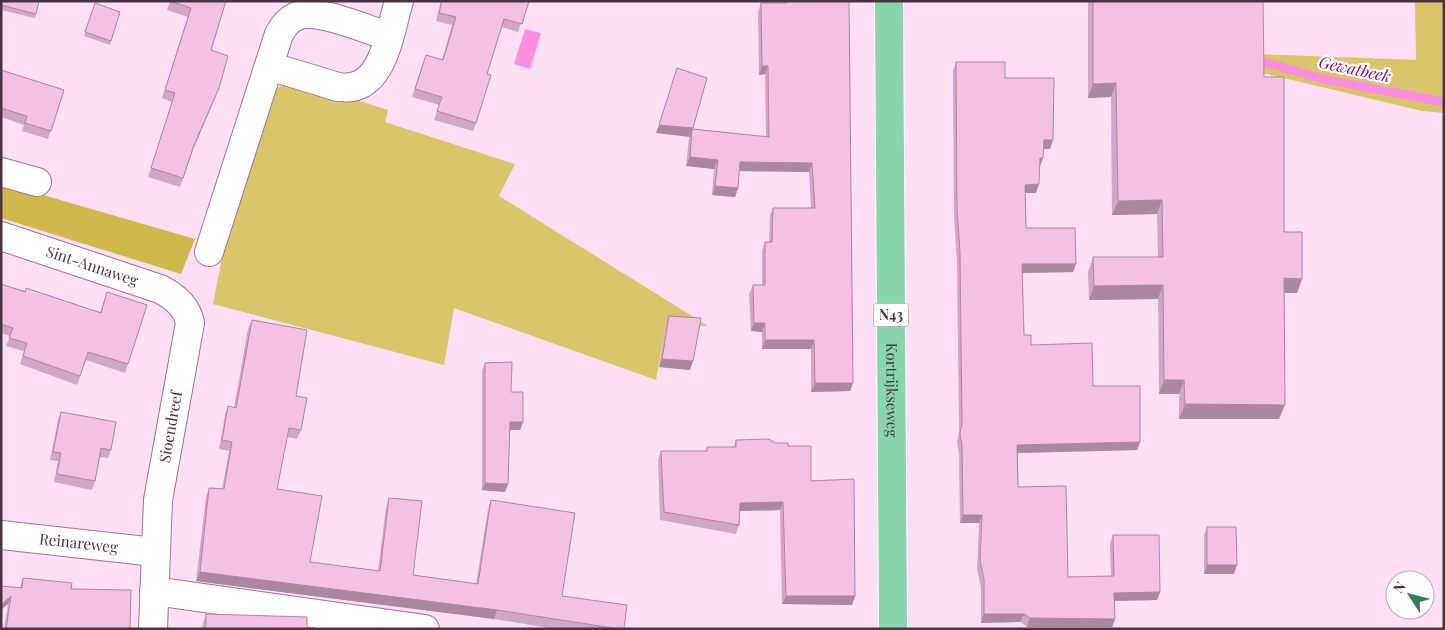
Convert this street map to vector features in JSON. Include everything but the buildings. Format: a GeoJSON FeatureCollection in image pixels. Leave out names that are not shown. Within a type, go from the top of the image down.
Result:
{"type":"FeatureCollection","features":[{"type":"Feature","properties":{"kind":"main road","name":"Kortrijkseweg"},"geometry":{"type":"LineString","coordinates":[[889,1],[894,629]]}},
{"type":"Feature","properties":{"kind":"street"},"geometry":{"type":"LineString","coordinates":[[269,66],[338,88],[355,87],[366,82],[375,73],[399,1]]}},
{"type":"Feature","properties":{"kind":"street"},"geometry":{"type":"LineString","coordinates":[[209,252],[279,34],[290,20],[300,14],[319,14],[388,36]]}},
{"type":"Feature","properties":{"kind":"street"},"geometry":{"type":"LineString","coordinates":[[1,172],[38,182]]}},
{"type":"Feature","properties":{"kind":"street","name":"Sint-Annaweg"},"geometry":{"type":"LineString","coordinates":[[1,236],[152,286],[167,293],[180,304]]}},
{"type":"Feature","properties":{"kind":"street","name":"Sioendreef"},"geometry":{"type":"LineString","coordinates":[[153,629],[158,500],[190,324],[186,311],[180,304]]}},
{"type":"Feature","properties":{"kind":"street","name":"Reinareweg"},"geometry":{"type":"LineString","coordinates":[[1,535],[155,552]]}},
{"type":"Feature","properties":{"kind":"street"},"geometry":{"type":"LineString","coordinates":[[154,591],[425,629]]}},
{"type":"Feature","properties":{"kind":"shaded area"},"geometry":{"type":"Polygon","coordinates":[[[1415,1],[1444,1],[1444,113],[1422,111],[1259,72],[1258,54],[1416,60],[1415,1]]]}},
{"type":"Feature","properties":{"kind":"shaded area"},"geometry":{"type":"Polygon","coordinates":[[[525,29],[541,33],[530,69],[514,64],[525,29]]]}},
{"type":"Feature","properties":{"kind":"shaded area"},"geometry":{"type":"Polygon","coordinates":[[[285,83],[302,83],[388,110],[385,122],[515,164],[499,196],[708,326],[666,325],[656,380],[454,308],[444,365],[213,304],[228,227],[273,91],[285,83]]]}},
{"type":"Feature","properties":{"kind":"shaded area"},"geometry":{"type":"Polygon","coordinates":[[[5,184],[195,239],[181,274],[1,218],[1,186],[5,184]]]}},
{"type":"Feature","properties":{"kind":"waterway","name":"Gewatbeek"},"geometry":{"type":"LineString","coordinates":[[1261,61],[1323,79],[1444,102]]}}]}
